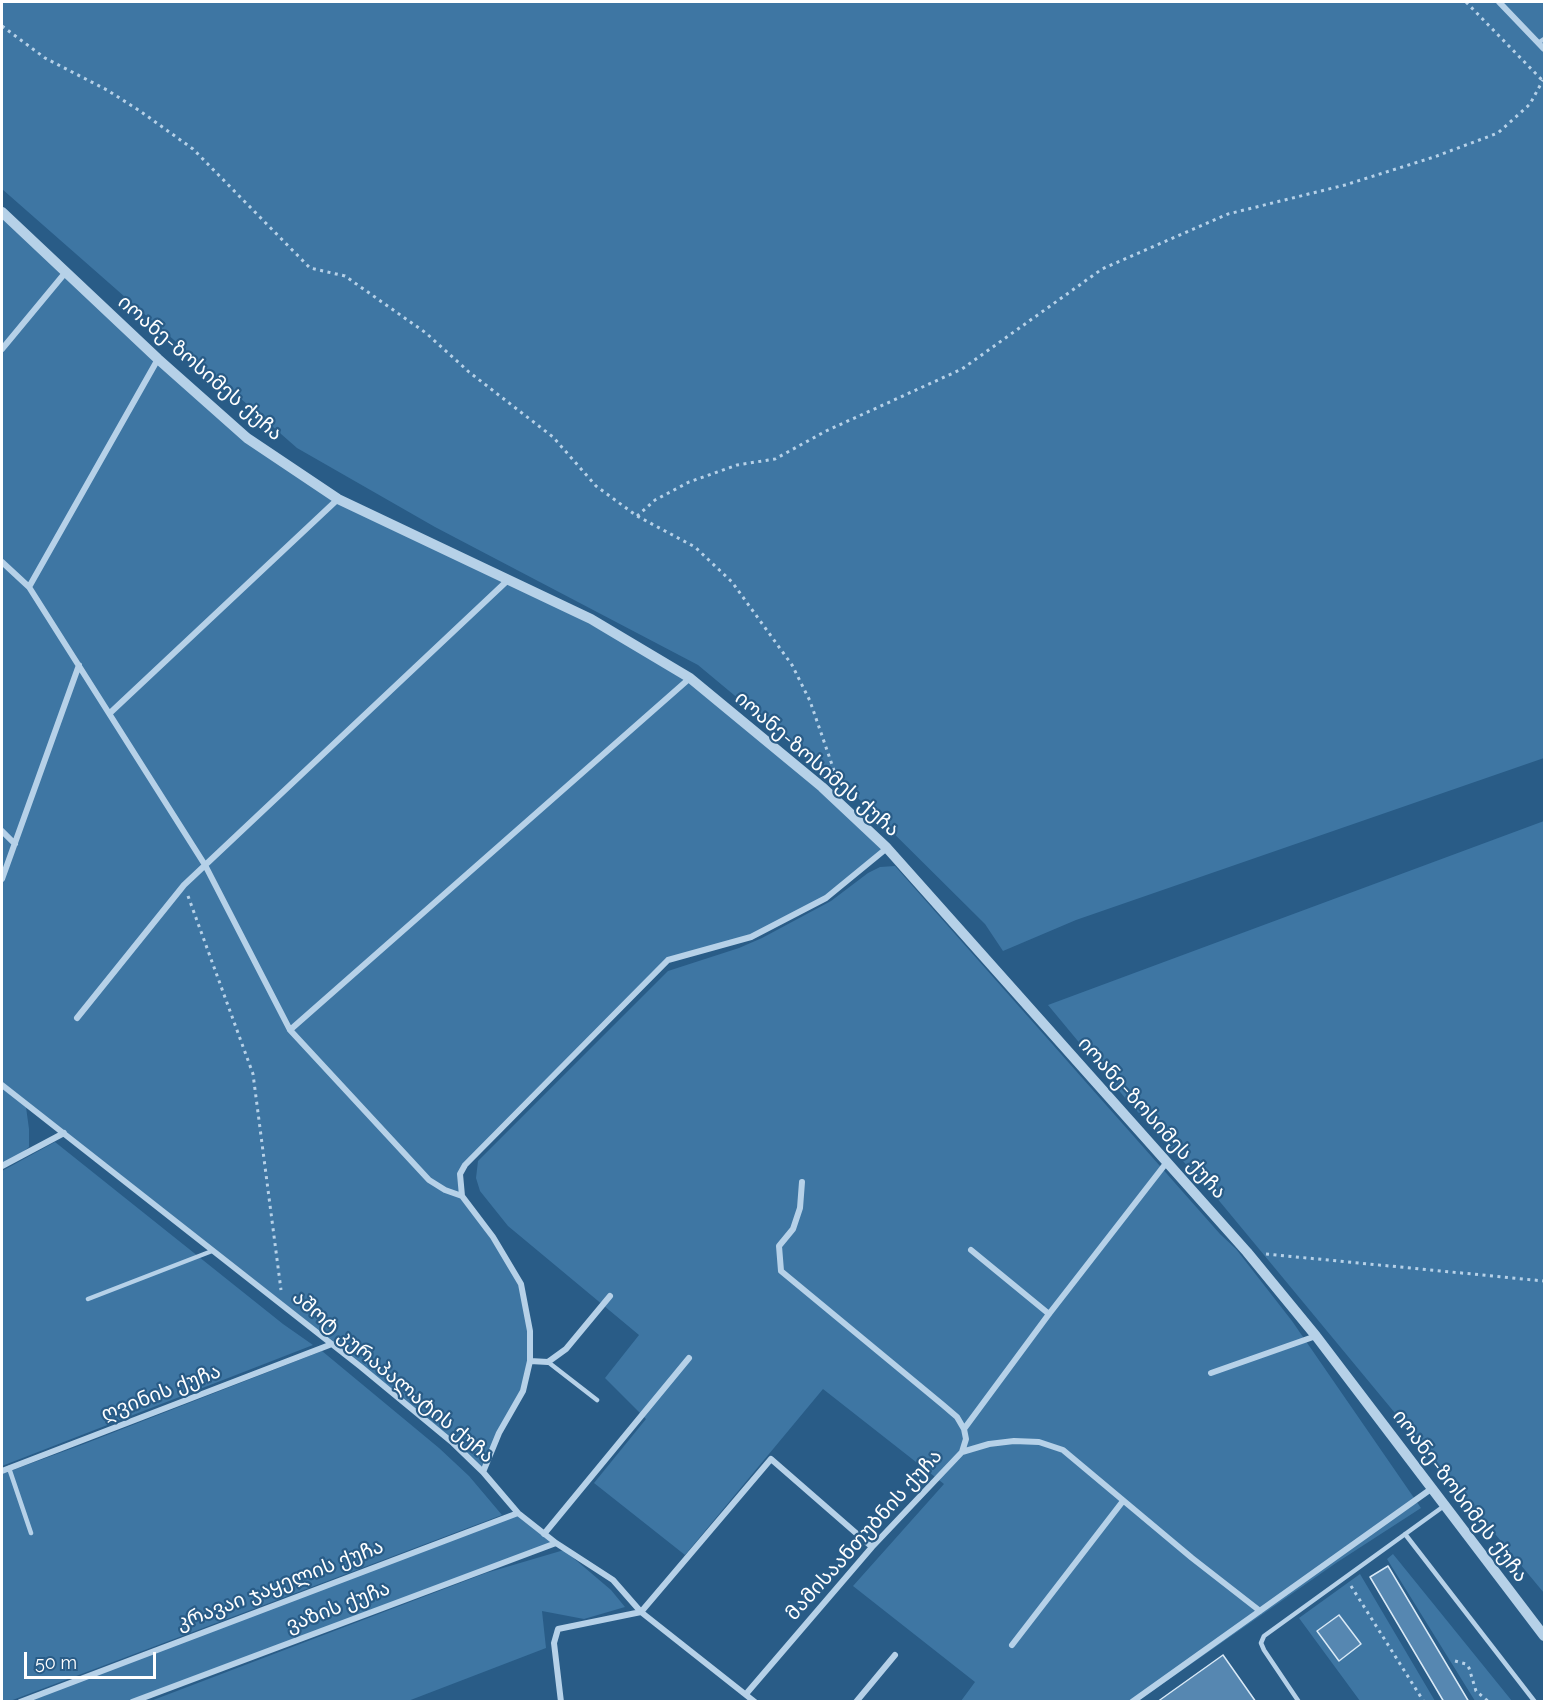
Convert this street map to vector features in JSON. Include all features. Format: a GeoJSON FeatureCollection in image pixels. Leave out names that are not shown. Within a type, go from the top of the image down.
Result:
{"type":"FeatureCollection","features":[{"type":"Feature","properties":{"kind":"street"},"geometry":{"type":"LineString","coordinates":[[1499,2],[1541,41],[1545,49]]}},
{"type":"Feature","properties":{"kind":"street","name":"იოანე-ზოსიმეს ქუჩა"},"geometry":{"type":"LineString","coordinates":[[2,212],[158,359],[247,438],[338,499],[591,619],[690,678],[822,787],[887,848],[1246,1252],[1316,1336],[1545,1636]]}},
{"type":"Feature","properties":{"kind":"street"},"geometry":{"type":"LineString","coordinates":[[2,349],[65,273]]}},
{"type":"Feature","properties":{"kind":"street"},"geometry":{"type":"LineString","coordinates":[[2,335],[8,341]]}},
{"type":"Feature","properties":{"kind":"street"},"geometry":{"type":"LineString","coordinates":[[29,587],[158,359]]}},
{"type":"Feature","properties":{"kind":"street"},"geometry":{"type":"LineString","coordinates":[[110,713],[338,499]]}},
{"type":"Feature","properties":{"kind":"street"},"geometry":{"type":"LineString","coordinates":[[2,562],[29,587],[206,865],[290,1030],[429,1180],[445,1190],[462,1196]]}},
{"type":"Feature","properties":{"kind":"street"},"geometry":{"type":"LineString","coordinates":[[77,1018],[184,885],[508,580]]}},
{"type":"Feature","properties":{"kind":"street"},"geometry":{"type":"LineString","coordinates":[[2,879],[79,665]]}},
{"type":"Feature","properties":{"kind":"street"},"geometry":{"type":"LineString","coordinates":[[290,1030],[690,678]]}},
{"type":"Feature","properties":{"kind":"street"},"geometry":{"type":"LineString","coordinates":[[2,831],[15,844]]}},
{"type":"Feature","properties":{"kind":"street"},"geometry":{"type":"LineString","coordinates":[[483,1472],[499,1433],[523,1392],[530,1361],[530,1331],[521,1284],[493,1236],[462,1196],[460,1174],[465,1165],[668,960],[751,937],[826,898],[887,848]]}},
{"type":"Feature","properties":{"kind":"street","name":"აშოტ კურაპალატის ქუჩა"},"geometry":{"type":"LineString","coordinates":[[2,1085],[332,1344],[453,1443],[483,1472],[518,1513],[556,1543],[613,1580],[641,1611],[755,1701]]}},
{"type":"Feature","properties":{"kind":"street"},"geometry":{"type":"LineString","coordinates":[[2,1166],[64,1133]]}},
{"type":"Feature","properties":{"kind":"street"},"geometry":{"type":"LineString","coordinates":[[964,1429],[1049,1314],[1167,1162]]}},
{"type":"Feature","properties":{"kind":"street"},"geometry":{"type":"LineString","coordinates":[[802,1182],[800,1208],[793,1229],[779,1246],[781,1271],[957,1417],[964,1429],[966,1439],[962,1452]]}},
{"type":"Feature","properties":{"kind":"street"},"geometry":{"type":"LineString","coordinates":[[971,1250],[1049,1314]]}},
{"type":"Feature","properties":{"kind":"street"},"geometry":{"type":"LineString","coordinates":[[530,1361],[548,1362],[566,1349],[610,1296]]}},
{"type":"Feature","properties":{"kind":"street"},"geometry":{"type":"LineString","coordinates":[[1211,1373],[1316,1336]]}},
{"type":"Feature","properties":{"kind":"street","name":"ღვინის ქუჩა"},"geometry":{"type":"LineString","coordinates":[[2,1471],[332,1344]]}},
{"type":"Feature","properties":{"kind":"street"},"geometry":{"type":"LineString","coordinates":[[544,1534],[689,1358]]}},
{"type":"Feature","properties":{"kind":"street","name":"მამისაანთუბნის ქუჩა"},"geometry":{"type":"LineString","coordinates":[[746,1694],[872,1547],[962,1452],[989,1444],[1014,1441],[1039,1442],[1063,1450],[1192,1558],[1260,1611]]}},
{"type":"Feature","properties":{"kind":"street"},"geometry":{"type":"LineString","coordinates":[[561,1701],[554,1642],[558,1629],[641,1611],[771,1459],[872,1547]]}},
{"type":"Feature","properties":{"kind":"street"},"geometry":{"type":"LineString","coordinates":[[1132,1701],[1431,1489]]}},
{"type":"Feature","properties":{"kind":"street"},"geometry":{"type":"LineString","coordinates":[[1012,1645],[1123,1501]]}},
{"type":"Feature","properties":{"kind":"street","name":"კრავაი ჯაყელის ქუჩა"},"geometry":{"type":"LineString","coordinates":[[20,1701],[518,1513]]}},
{"type":"Feature","properties":{"kind":"street","name":"ვაზის ქუჩა"},"geometry":{"type":"LineString","coordinates":[[132,1701],[556,1543]]}},
{"type":"Feature","properties":{"kind":"street"},"geometry":{"type":"LineString","coordinates":[[856,1701],[895,1655]]}},
{"type":"Feature","properties":{"kind":"lane"},"geometry":{"type":"LineString","coordinates":[[88,1299],[212,1251]]}},
{"type":"Feature","properties":{"kind":"lane"},"geometry":{"type":"LineString","coordinates":[[548,1362],[597,1400]]}},
{"type":"Feature","properties":{"kind":"lane"},"geometry":{"type":"LineString","coordinates":[[9,1468],[31,1533]]}},
{"type":"Feature","properties":{"kind":"lane"},"geometry":{"type":"LineString","coordinates":[[1296,1701],[1264,1650],[1261,1643],[1264,1635],[1444,1506]]}},
{"type":"Feature","properties":{"kind":"lane"},"geometry":{"type":"LineString","coordinates":[[1406,1534],[1535,1701]]}},
{"type":"Feature","properties":{"kind":"path"},"geometry":{"type":"LineString","coordinates":[[637,516],[655,500],[689,482],[737,465],[775,459],[826,431],[962,369],[1102,269],[1228,214],[1345,185],[1434,157],[1498,133],[1530,104],[1544,81],[1466,2]]}},
{"type":"Feature","properties":{"kind":"path"},"geometry":{"type":"LineString","coordinates":[[2,26],[45,58],[107,90],[193,149],[310,268],[345,276],[426,333],[470,372],[553,437],[596,486],[637,516],[695,547],[732,582],[792,665],[810,701],[849,812]]}},
{"type":"Feature","properties":{"kind":"path"},"geometry":{"type":"LineString","coordinates":[[184,885],[254,1074],[283,1307]]}},
{"type":"Feature","properties":{"kind":"path"},"geometry":{"type":"LineString","coordinates":[[1246,1252],[1545,1281]]}},
{"type":"Feature","properties":{"kind":"path"},"geometry":{"type":"LineString","coordinates":[[1346,1577],[1424,1701]]}},
{"type":"Feature","properties":{"kind":"path"},"geometry":{"type":"LineString","coordinates":[[1455,1661],[1466,1664],[1476,1691],[1489,1701]]}},
{"type":"Feature","properties":{"kind":"shaded area"},"geometry":{"type":"Polygon","coordinates":[[[2,2],[1544,2],[1544,758],[1076,920],[1003,951],[985,924],[860,800],[698,665],[435,527],[297,448],[2,189],[2,2]]]}},
{"type":"Feature","properties":{"kind":"shaded area"},"geometry":{"type":"Polygon","coordinates":[[[2,212],[247,438],[338,499],[508,580],[690,678],[887,848],[826,898],[751,937],[668,960],[465,1165],[460,1174],[462,1196],[521,1284],[530,1331],[530,1361],[523,1391],[499,1433],[483,1472],[361,1367],[26,1107],[29,1147],[11,1162],[2,1166],[2,212]]]}},
{"type":"Feature","properties":{"kind":"shaded area"},"geometry":{"type":"Polygon","coordinates":[[[1544,821],[1544,1593],[1216,1197],[1126,1099],[1048,1005],[1544,821]]]}},
{"type":"Feature","properties":{"kind":"shaded area"},"geometry":{"type":"Polygon","coordinates":[[[895,866],[1220,1234],[1236,1249],[1292,1321],[1421,1508],[1336,1563],[1138,1701],[961,1701],[975,1682],[853,1586],[944,1484],[823,1389],[685,1555],[594,1483],[646,1419],[605,1378],[639,1335],[508,1226],[480,1191],[476,1178],[478,1161],[668,971],[739,948],[762,938],[831,901],[868,873],[880,867],[895,866]]]}},
{"type":"Feature","properties":{"kind":"shaded area"},"geometry":{"type":"Polygon","coordinates":[[[55,1142],[283,1324],[313,1345],[2,1466],[2,1171],[55,1142]]]}},
{"type":"Feature","properties":{"kind":"shaded area"},"geometry":{"type":"Polygon","coordinates":[[[322,1351],[439,1448],[469,1476],[502,1515],[10,1701],[2,1702],[2,1474],[322,1351]]]}},
{"type":"Feature","properties":{"kind":"shaded area"},"geometry":{"type":"Polygon","coordinates":[[[518,1513],[556,1543],[132,1701],[20,1702],[518,1513]]]}},
{"type":"Feature","properties":{"kind":"shaded area"},"geometry":{"type":"Polygon","coordinates":[[[564,1550],[611,1590],[625,1607],[584,1619],[542,1611],[546,1648],[408,1701],[148,1702],[486,1573],[564,1550]]]}},
{"type":"Feature","properties":{"kind":"shaded area"},"geometry":{"type":"Polygon","coordinates":[[[1393,1554],[1512,1701],[1475,1701],[1387,1559],[1393,1554]]]}},
{"type":"Feature","properties":{"kind":"shaded area"},"geometry":{"type":"Polygon","coordinates":[[[1360,1574],[1435,1701],[1360,1701],[1299,1618],[1360,1574]]]}},
{"type":"Feature","properties":{"kind":"building"},"geometry":{"type":"Polygon","coordinates":[[[1388,1566],[1469,1702],[1444,1702],[1370,1577],[1388,1566]]]}},
{"type":"Feature","properties":{"kind":"building"},"geometry":{"type":"Polygon","coordinates":[[[1339,1615],[1361,1644],[1339,1661],[1317,1631],[1339,1615]]]}},
{"type":"Feature","properties":{"kind":"building"},"geometry":{"type":"Polygon","coordinates":[[[1223,1655],[1256,1702],[1157,1702],[1223,1655]]]}}]}
